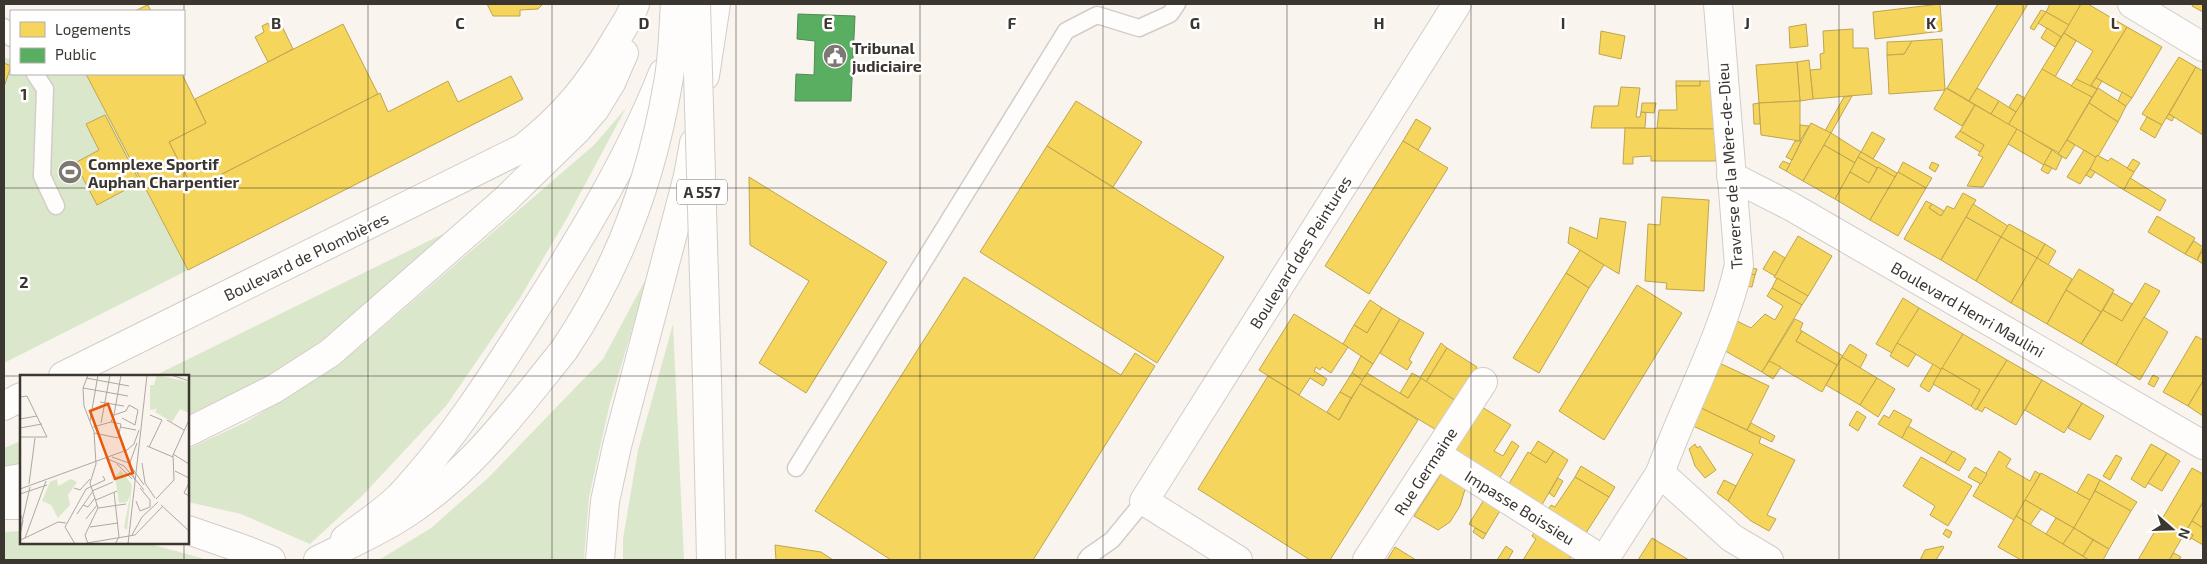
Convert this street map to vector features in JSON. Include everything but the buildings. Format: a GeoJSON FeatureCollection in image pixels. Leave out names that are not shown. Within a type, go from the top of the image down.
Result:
{"type":"FeatureCollection","features":[{"type":"Feature","properties":{"kind":"main road"},"geometry":{"type":"LineString","coordinates":[[318,560],[396,520],[452,479],[496,435],[564,350],[581,324],[619,249],[641,193],[656,140],[668,83],[676,4]]}},
{"type":"Feature","properties":{"kind":"main road"},"geometry":{"type":"LineString","coordinates":[[318,560],[398,498],[454,429],[503,361],[568,258],[648,110],[681,27],[688,4]]}},
{"type":"Feature","properties":{"kind":"main road","name":"A 557"},"geometry":{"type":"LineString","coordinates":[[696,4],[712,560]]}},
{"type":"Feature","properties":{"kind":"main road"},"geometry":{"type":"LineString","coordinates":[[600,560],[605,501],[617,446],[688,176],[716,4]]}},
{"type":"Feature","properties":{"kind":"main road","name":"Boulevard des Peintures"},"geometry":{"type":"LineString","coordinates":[[1144,501],[1457,4]]}},
{"type":"Feature","properties":{"kind":"main road","name":"Traverse de la Mère-de-Dieu"},"geometry":{"type":"LineString","coordinates":[[1604,560],[1660,473],[1677,426],[1731,300],[1739,265],[1718,4]]}},
{"type":"Feature","properties":{"kind":"main road"},"geometry":{"type":"LineString","coordinates":[[2132,4],[2203,47]]}},
{"type":"Feature","properties":{"kind":"main road"},"geometry":{"type":"LineString","coordinates":[[189,431],[274,388],[330,353],[505,200],[577,130],[595,109],[611,82],[627,45],[635,5]]}},
{"type":"Feature","properties":{"kind":"main road","name":"Boulevard de Plombières"},"geometry":{"type":"LineString","coordinates":[[64,375],[524,148],[568,109],[606,56],[635,5]]}},
{"type":"Feature","properties":{"kind":"main road","name":"Boulevard Henri Maulini"},"geometry":{"type":"LineString","coordinates":[[1731,176],[1792,207],[2203,445]]}},
{"type":"Feature","properties":{"kind":"main road","name":"Rue Germaine"},"geometry":{"type":"LineString","coordinates":[[1367,560],[1482,382]]}},
{"type":"Feature","properties":{"kind":"main road"},"geometry":{"type":"LineString","coordinates":[[4,406],[20,398]]}},
{"type":"Feature","properties":{"kind":"main road","name":"Impasse Boissieu"},"geometry":{"type":"LineString","coordinates":[[1436,454],[1604,560]]}},
{"type":"Feature","properties":{"kind":"main road"},"geometry":{"type":"LineString","coordinates":[[1660,473],[1732,538],[1769,560]]}},
{"type":"Feature","properties":{"kind":"main road"},"geometry":{"type":"LineString","coordinates":[[4,481],[20,478]]}},
{"type":"Feature","properties":{"kind":"main road"},"geometry":{"type":"LineString","coordinates":[[1144,501],[1238,560]]}},
{"type":"Feature","properties":{"kind":"main road"},"geometry":{"type":"LineString","coordinates":[[4,505],[20,505]]}},
{"type":"Feature","properties":{"kind":"main road"},"geometry":{"type":"LineString","coordinates":[[198,534],[271,560]]}},
{"type":"Feature","properties":{"kind":"lane"},"geometry":{"type":"LineString","coordinates":[[796,468],[1066,30],[1098,15],[1139,28],[1170,14],[1177,4]]}},
{"type":"Feature","properties":{"kind":"lane"},"geometry":{"type":"LineString","coordinates":[[36,75],[45,89],[42,176],[56,206]]}},
{"type":"Feature","properties":{"kind":"lane"},"geometry":{"type":"LineString","coordinates":[[1086,560],[1088,556],[1112,540],[1144,501]]}},
{"type":"Feature","properties":{"kind":"green space","name":"Complexe Sportif Auphan Charpentier"},"geometry":{"type":"Polygon","coordinates":[[[4,57],[10,60],[10,75],[87,75],[188,270],[4,363],[4,57]]]}},
{"type":"Feature","properties":{"kind":"green space"},"geometry":{"type":"Polygon","coordinates":[[[626,108],[567,218],[520,298],[446,406],[363,495],[310,544],[241,514],[189,502],[189,449],[246,422],[340,364],[594,145],[626,108]]]}},
{"type":"Feature","properties":{"kind":"green space"},"geometry":{"type":"Polygon","coordinates":[[[453,229],[445,241],[306,353],[266,378],[189,415],[189,375],[156,375],[453,229]]]}},
{"type":"Feature","properties":{"kind":"green space"},"geometry":{"type":"Polygon","coordinates":[[[649,273],[610,403],[589,497],[584,560],[379,560],[431,528],[488,478],[603,359],[649,273]]]}},
{"type":"Feature","properties":{"kind":"green space"},"geometry":{"type":"Polygon","coordinates":[[[673,324],[684,560],[623,560],[623,539],[638,450],[673,324]]]}},
{"type":"Feature","properties":{"kind":"green space"},"geometry":{"type":"Polygon","coordinates":[[[20,441],[20,464],[4,467],[4,448],[20,441]]]}},
{"type":"Feature","properties":{"kind":"green space"},"geometry":{"type":"Polygon","coordinates":[[[20,531],[20,544],[151,544],[208,560],[4,560],[4,532],[20,531]]]}},
{"type":"Feature","properties":{"kind":"place","name":"Tribunal judiciaire"},"geometry":{"type":"Point","coordinates":[835,56]}},
{"type":"Feature","properties":{"kind":"place","name":"Complexe Sportif Auphan Charpentier"},"geometry":{"type":"Point","coordinates":[70,172]}}]}
